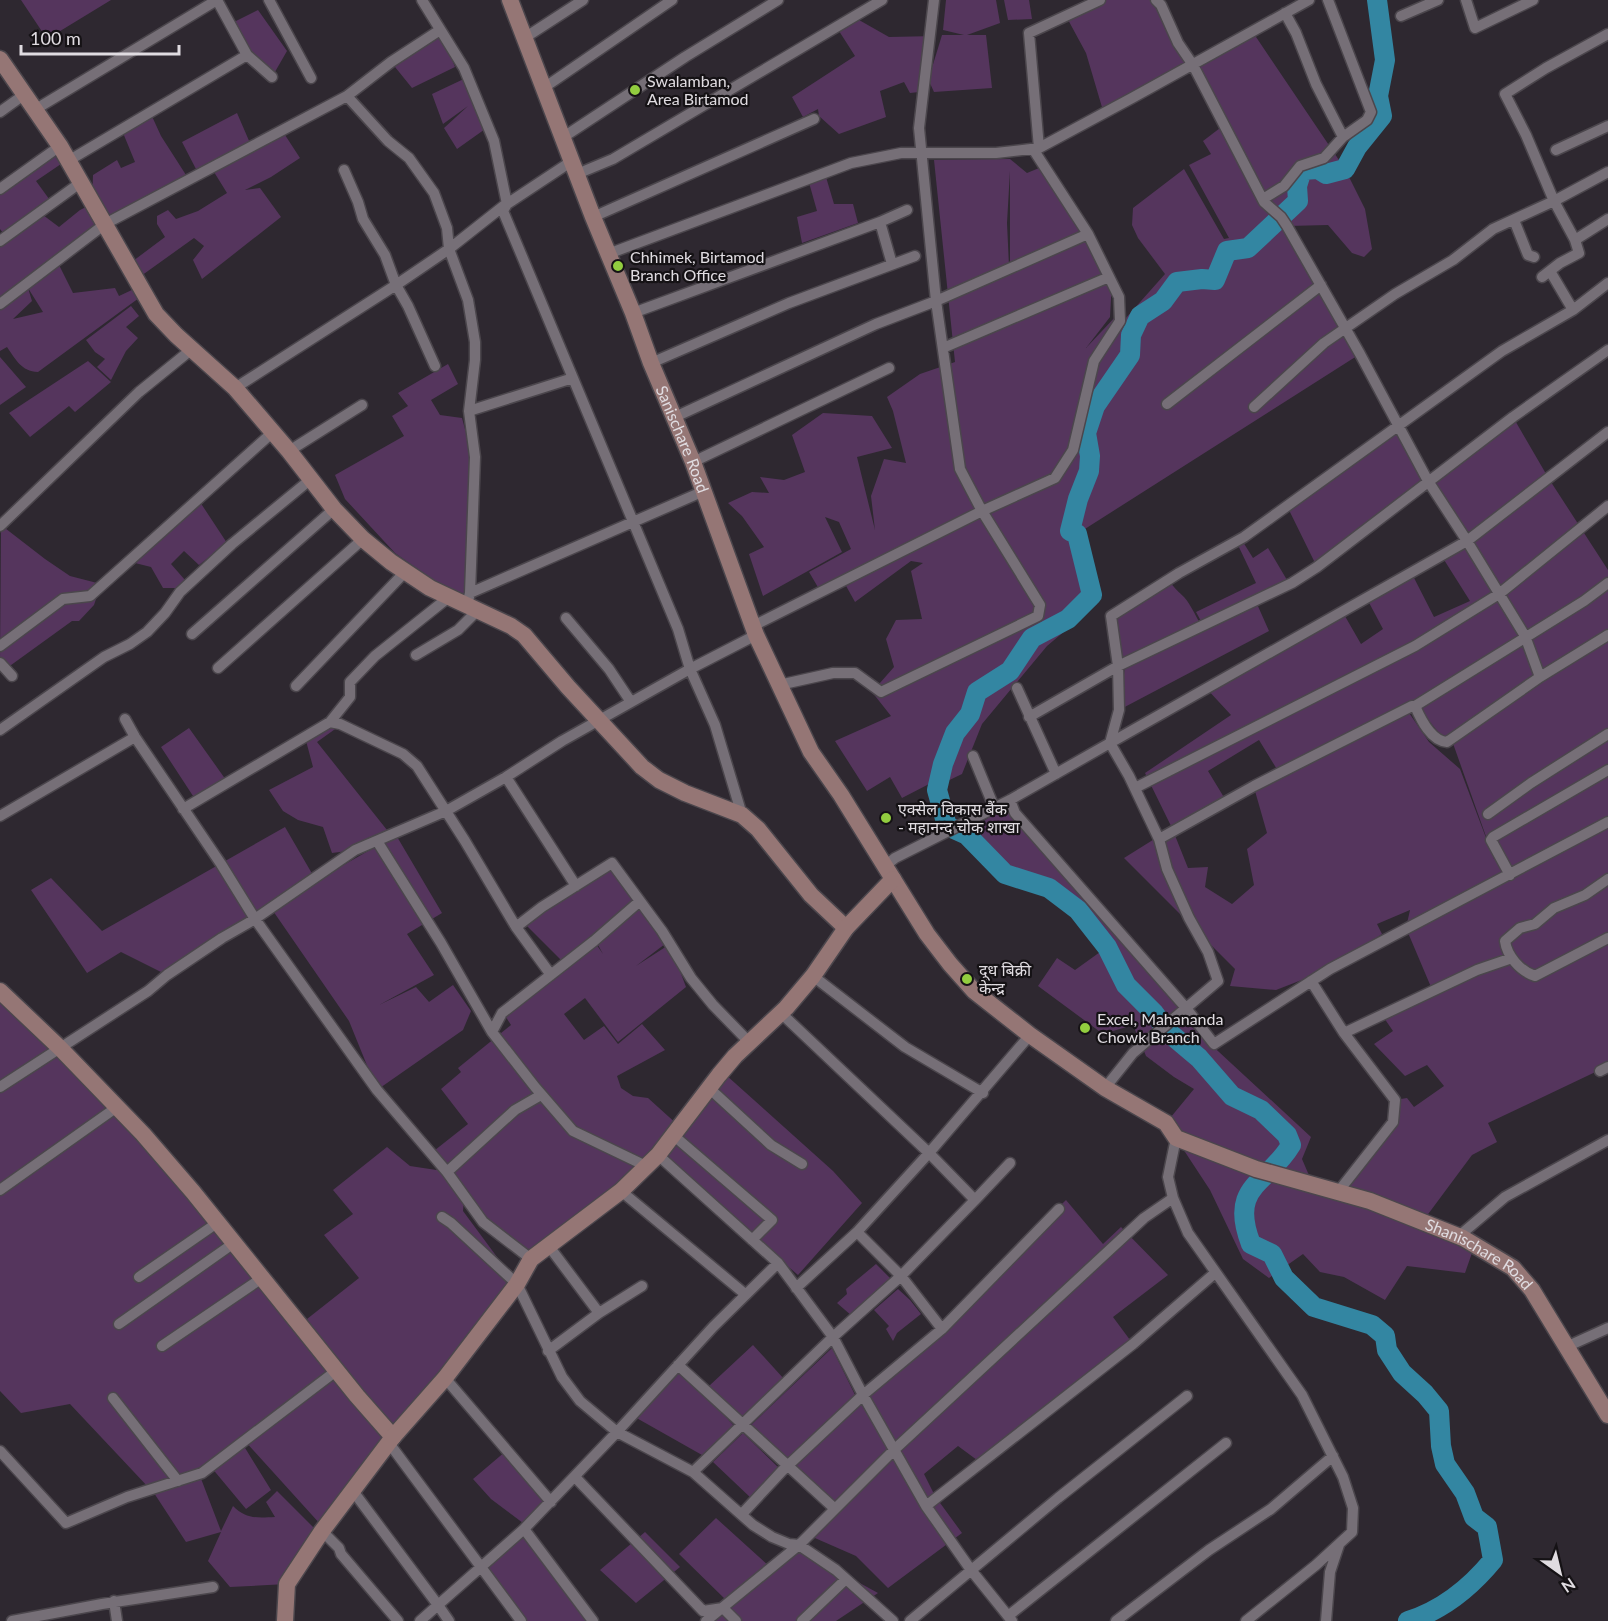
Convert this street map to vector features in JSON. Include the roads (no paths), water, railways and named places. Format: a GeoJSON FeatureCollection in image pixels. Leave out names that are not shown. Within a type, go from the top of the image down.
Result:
{"type":"FeatureCollection","features":[{"type":"Feature","properties":{"kind":"street"},"geometry":{"type":"LineString","coordinates":[[36,109],[217,0],[247,55],[272,77]]}},
{"type":"Feature","properties":{"kind":"street"},"geometry":{"type":"LineString","coordinates":[[269,0],[310,78]]}},
{"type":"Feature","properties":{"kind":"street"},"geometry":{"type":"LineString","coordinates":[[422,0],[464,68],[494,141],[507,204],[503,211],[678,629],[690,669],[715,724],[742,814]]}},
{"type":"Feature","properties":{"kind":"street","name":"Sanischare Road"},"geometry":{"type":"LineString","coordinates":[[510,0],[545,87],[592,217],[704,490],[755,630],[811,752],[927,934],[974,991],[1030,1035],[1105,1088],[1166,1124],[1176,1138]]}},
{"type":"Feature","properties":{"kind":"street"},"geometry":{"type":"LineString","coordinates":[[526,37],[583,0]]}},
{"type":"Feature","properties":{"kind":"street"},"geometry":{"type":"LineString","coordinates":[[545,87],[672,0]]}},
{"type":"Feature","properties":{"kind":"street"},"geometry":{"type":"LineString","coordinates":[[562,138],[685,57],[778,0]]}},
{"type":"Feature","properties":{"kind":"street"},"geometry":{"type":"LineString","coordinates":[[235,388],[396,285],[449,249],[507,204],[575,167],[613,159],[882,0]]}},
{"type":"Feature","properties":{"kind":"street"},"geometry":{"type":"LineString","coordinates":[[779,685],[833,673],[855,674],[881,692],[1038,616],[1040,605],[982,511],[960,469],[936,301],[919,128],[934,0]]}},
{"type":"Feature","properties":{"kind":"street"},"geometry":{"type":"LineString","coordinates":[[0,1087],[148,991],[167,975],[255,919],[356,850],[446,811],[755,630],[982,511],[1055,478],[1073,450],[1094,361],[1120,321],[1119,297],[1088,234],[1036,148],[1029,33],[1100,0]]}},
{"type":"Feature","properties":{"kind":"street"},"geometry":{"type":"LineString","coordinates":[[1156,0],[1161,5],[1178,43],[1193,65],[1263,200],[1287,226],[1428,481],[1525,636],[1540,677]]}},
{"type":"Feature","properties":{"kind":"street"},"geometry":{"type":"LineString","coordinates":[[1283,0],[1316,84],[1343,137]]}},
{"type":"Feature","properties":{"kind":"street"},"geometry":{"type":"LineString","coordinates":[[609,254],[843,165],[901,153],[996,153],[1036,148],[1193,65],[1309,0]]}},
{"type":"Feature","properties":{"kind":"street"},"geometry":{"type":"LineString","coordinates":[[1263,200],[1284,186],[1300,166],[1324,158],[1343,137],[1367,120],[1371,112],[1328,0]]}},
{"type":"Feature","properties":{"kind":"street"},"geometry":{"type":"LineString","coordinates":[[1401,16],[1438,0]]}},
{"type":"Feature","properties":{"kind":"street"},"geometry":{"type":"LineString","coordinates":[[1466,0],[1475,28],[1533,0]]}},
{"type":"Feature","properties":{"kind":"street"},"geometry":{"type":"LineString","coordinates":[[0,304],[105,224],[150,198],[347,96],[391,62],[440,30]]}},
{"type":"Feature","properties":{"kind":"street"},"geometry":{"type":"LineString","coordinates":[[1573,310],[1546,274],[1579,253],[1575,240],[1554,201],[1526,135],[1505,94],[1546,68],[1608,34]]}},
{"type":"Feature","properties":{"kind":"street"},"geometry":{"type":"LineString","coordinates":[[68,161],[247,55]]}},
{"type":"Feature","properties":{"kind":"street"},"geometry":{"type":"LineString","coordinates":[[0,59],[60,146],[156,314],[235,388],[289,451],[334,509],[363,539],[405,572],[430,588],[449,597],[472,603],[524,635],[568,687],[642,767],[659,780],[685,793],[742,814],[758,829],[811,894],[846,928]]}},
{"type":"Feature","properties":{"kind":"street"},"geometry":{"type":"LineString","coordinates":[[0,112],[26,94]]}},
{"type":"Feature","properties":{"kind":"street"},"geometry":{"type":"LineString","coordinates":[[347,96],[388,141],[409,158],[430,187],[447,228],[449,249],[468,300],[475,342],[469,411],[475,457],[472,603],[458,630],[417,655]]}},
{"type":"Feature","properties":{"kind":"street"},"geometry":{"type":"LineString","coordinates":[[592,217],[814,119]]}},
{"type":"Feature","properties":{"kind":"street"},"geometry":{"type":"LineString","coordinates":[[1556,150],[1608,126]]}},
{"type":"Feature","properties":{"kind":"street"},"geometry":{"type":"LineString","coordinates":[[0,189],[60,146]]}},
{"type":"Feature","properties":{"kind":"street"},"geometry":{"type":"LineString","coordinates":[[344,170],[363,219],[385,255],[396,285],[435,366]]}},
{"type":"Feature","properties":{"kind":"street"},"geometry":{"type":"LineString","coordinates":[[1254,407],[1305,358],[1395,294],[1453,260],[1470,244],[1493,229],[1554,201],[1608,172]]}},
{"type":"Feature","properties":{"kind":"street"},"geometry":{"type":"LineString","coordinates":[[0,242],[80,183]]}},
{"type":"Feature","properties":{"kind":"street"},"geometry":{"type":"LineString","coordinates":[[633,313],[907,210]]}},
{"type":"Feature","properties":{"kind":"street"},"geometry":{"type":"LineString","coordinates":[[1575,240],[1608,219]]}},
{"type":"Feature","properties":{"kind":"street"},"geometry":{"type":"LineString","coordinates":[[1514,220],[1528,255],[1534,257]]}},
{"type":"Feature","properties":{"kind":"street"},"geometry":{"type":"LineString","coordinates":[[880,222],[892,264]]}},
{"type":"Feature","properties":{"kind":"street"},"geometry":{"type":"LineString","coordinates":[[675,417],[876,324],[936,301],[1088,234]]}},
{"type":"Feature","properties":{"kind":"street"},"geometry":{"type":"LineString","coordinates":[[651,363],[789,303],[915,256]]}},
{"type":"Feature","properties":{"kind":"street"},"geometry":{"type":"LineString","coordinates":[[943,348],[1109,277]]}},
{"type":"Feature","properties":{"kind":"street"},"geometry":{"type":"LineString","coordinates":[[1105,1088],[1133,1053],[1218,981],[1208,952],[1167,869],[1159,839],[1135,788],[1110,743],[1119,710],[1119,666],[1111,616],[1179,573],[1244,537],[1502,351],[1573,310],[1608,283]]}},
{"type":"Feature","properties":{"kind":"street"},"geometry":{"type":"LineString","coordinates":[[1167,404],[1321,285]]}},
{"type":"Feature","properties":{"kind":"street"},"geometry":{"type":"LineString","coordinates":[[0,526],[139,392],[192,349]]}},
{"type":"Feature","properties":{"kind":"street"},"geometry":{"type":"LineString","coordinates":[[1029,717],[1119,666],[1292,584],[1513,417],[1608,350]]}},
{"type":"Feature","properties":{"kind":"street"},"geometry":{"type":"LineString","coordinates":[[693,462],[889,368]]}},
{"type":"Feature","properties":{"kind":"street"},"geometry":{"type":"LineString","coordinates":[[469,411],[573,378]]}},
{"type":"Feature","properties":{"kind":"street"},"geometry":{"type":"LineString","coordinates":[[289,451],[362,405]]}},
{"type":"Feature","properties":{"kind":"street"},"geometry":{"type":"LineString","coordinates":[[0,646],[63,599],[90,596],[273,432]]}},
{"type":"Feature","properties":{"kind":"street"},"geometry":{"type":"LineString","coordinates":[[285,1621],[287,1584],[322,1531],[391,1440],[444,1378],[517,1284],[531,1259],[621,1191],[652,1161],[735,1056],[781,1013],[813,976],[889,872],[895,858],[1010,800],[1467,541],[1608,432]]}},
{"type":"Feature","properties":{"kind":"street"},"geometry":{"type":"LineString","coordinates":[[0,729],[104,657],[130,644],[147,632],[161,619],[185,588],[232,544],[311,479]]}},
{"type":"Feature","properties":{"kind":"street"},"geometry":{"type":"LineString","coordinates":[[472,603],[634,522],[704,490]]}},
{"type":"Feature","properties":{"kind":"street"},"geometry":{"type":"LineString","coordinates":[[1135,788],[1415,646],[1499,594],[1608,506]]}},
{"type":"Feature","properties":{"kind":"street"},"geometry":{"type":"LineString","coordinates":[[192,634],[334,509]]}},
{"type":"Feature","properties":{"kind":"street"},"geometry":{"type":"LineString","coordinates":[[218,668],[363,539]]}},
{"type":"Feature","properties":{"kind":"street"},"geometry":{"type":"LineString","coordinates":[[296,686],[405,572]]}},
{"type":"Feature","properties":{"kind":"street"},"geometry":{"type":"LineString","coordinates":[[1159,839],[1254,786],[1415,706],[1584,601],[1608,583]]}},
{"type":"Feature","properties":{"kind":"street"},"geometry":{"type":"LineString","coordinates":[[183,809],[330,722],[350,697],[350,682],[375,656],[449,597]]}},
{"type":"Feature","properties":{"kind":"street"},"geometry":{"type":"LineString","coordinates":[[566,618],[609,669],[631,702]]}},
{"type":"Feature","properties":{"kind":"street"},"geometry":{"type":"LineString","coordinates":[[1415,706],[1421,720],[1431,733],[1440,741],[1447,742],[1540,677],[1608,635]]}},
{"type":"Feature","properties":{"kind":"street"},"geometry":{"type":"LineString","coordinates":[[0,663],[12,676]]}},
{"type":"Feature","properties":{"kind":"street"},"geometry":{"type":"LineString","coordinates":[[1017,688],[1056,774]]}},
{"type":"Feature","properties":{"kind":"street"},"geometry":{"type":"LineString","coordinates":[[125,719],[255,919],[377,1090],[447,1172],[483,1222],[531,1259]]}},
{"type":"Feature","properties":{"kind":"street"},"geometry":{"type":"LineString","coordinates":[[330,722],[340,724],[403,754],[417,766],[516,927],[551,975]]}},
{"type":"Feature","properties":{"kind":"street"},"geometry":{"type":"LineString","coordinates":[[1488,814],[1531,783],[1608,734]]}},
{"type":"Feature","properties":{"kind":"street"},"geometry":{"type":"LineString","coordinates":[[0,816],[135,737]]}},
{"type":"Feature","properties":{"kind":"street"},"geometry":{"type":"LineString","coordinates":[[972,756],[994,807]]}},
{"type":"Feature","properties":{"kind":"street"},"geometry":{"type":"LineString","coordinates":[[1510,875],[1491,840],[1493,837],[1608,770]]}},
{"type":"Feature","properties":{"kind":"street"},"geometry":{"type":"LineString","coordinates":[[506,777],[576,886]]}},
{"type":"Feature","properties":{"kind":"street"},"geometry":{"type":"LineString","coordinates":[[1010,800],[1015,813],[1215,1044],[1311,981],[1395,933],[1608,822]]}},
{"type":"Feature","properties":{"kind":"street"},"geometry":{"type":"LineString","coordinates":[[377,841],[441,943],[492,1032],[541,1095],[573,1131],[652,1161],[778,1263],[833,1337],[926,1506],[971,1570],[1010,1619],[1226,1443]]}},
{"type":"Feature","properties":{"kind":"street"},"geometry":{"type":"LineString","coordinates":[[516,927],[612,863],[692,978],[713,1005],[750,1043]]}},
{"type":"Feature","properties":{"kind":"street"},"geometry":{"type":"LineString","coordinates":[[1608,879],[1585,895],[1554,908],[1535,924],[1521,928],[1505,940],[1506,951],[1527,974],[1535,976],[1608,938]]}},
{"type":"Feature","properties":{"kind":"street"},"geometry":{"type":"LineString","coordinates":[[492,1032],[502,1013],[594,941],[640,901]]}},
{"type":"Feature","properties":{"kind":"street"},"geometry":{"type":"LineString","coordinates":[[1344,1033],[1477,970],[1512,958]]}},
{"type":"Feature","properties":{"kind":"street"},"geometry":{"type":"LineString","coordinates":[[813,976],[905,1047],[983,1093]]}},
{"type":"Feature","properties":{"kind":"street"},"geometry":{"type":"LineString","coordinates":[[1311,981],[1344,1033],[1395,1100],[1393,1122],[1338,1192]]}},
{"type":"Feature","properties":{"kind":"street"},"geometry":{"type":"LineString","coordinates":[[0,991],[60,1048],[143,1134],[217,1222],[391,1440],[521,1621]]}},
{"type":"Feature","properties":{"kind":"street"},"geometry":{"type":"LineString","coordinates":[[781,1013],[929,1153],[975,1200]]}},
{"type":"Feature","properties":{"kind":"street"},"geometry":{"type":"LineString","coordinates":[[796,1288],[857,1232],[983,1093],[1030,1035]]}},
{"type":"Feature","properties":{"kind":"street"},"geometry":{"type":"LineString","coordinates":[[709,1088],[771,1145],[802,1164]]}},
{"type":"Feature","properties":{"kind":"street"},"geometry":{"type":"LineString","coordinates":[[447,1172],[515,1110],[541,1095]]}},
{"type":"Feature","properties":{"kind":"street"},"geometry":{"type":"LineString","coordinates":[[0,1190],[117,1107]]}},
{"type":"Feature","properties":{"kind":"street"},"geometry":{"type":"LineString","coordinates":[[673,1135],[772,1220],[752,1240]]}},
{"type":"Feature","properties":{"kind":"street"},"geometry":{"type":"LineString","coordinates":[[1176,1138],[1168,1177],[1173,1198],[1188,1233],[1302,1395],[1333,1456],[1353,1508],[1352,1532],[1246,1621]]}},
{"type":"Feature","properties":{"kind":"street","name":"Shanischare Road"},"geometry":{"type":"LineString","coordinates":[[1176,1138],[1256,1169],[1370,1201],[1459,1236],[1513,1268],[1532,1290],[1608,1415]]}},
{"type":"Feature","properties":{"kind":"street"},"geometry":{"type":"LineString","coordinates":[[1459,1236],[1505,1197],[1608,1140]]}},
{"type":"Feature","properties":{"kind":"street"},"geometry":{"type":"LineString","coordinates":[[693,1472],[833,1337],[901,1276],[1010,1163]]}},
{"type":"Feature","properties":{"kind":"street"},"geometry":{"type":"LineString","coordinates":[[621,1191],[745,1294]]}},
{"type":"Feature","properties":{"kind":"street"},"geometry":{"type":"LineString","coordinates":[[706,1621],[799,1545],[895,1449],[1144,1218],[1173,1198]]}},
{"type":"Feature","properties":{"kind":"street"},"geometry":{"type":"LineString","coordinates":[[742,1515],[788,1466],[863,1395],[942,1329],[1059,1209]]}},
{"type":"Feature","properties":{"kind":"street"},"geometry":{"type":"LineString","coordinates":[[442,1217],[517,1284],[548,1351],[562,1377],[580,1401],[617,1432],[693,1472],[742,1515],[772,1537],[789,1544],[799,1545],[846,1579],[893,1621]]}},
{"type":"Feature","properties":{"kind":"street"},"geometry":{"type":"LineString","coordinates":[[139,1277],[217,1222]]}},
{"type":"Feature","properties":{"kind":"street"},"geometry":{"type":"LineString","coordinates":[[857,1232],[901,1276],[942,1329]]}},
{"type":"Feature","properties":{"kind":"street"},"geometry":{"type":"LineString","coordinates":[[119,1324],[234,1243]]}},
{"type":"Feature","properties":{"kind":"street"},"geometry":{"type":"LineString","coordinates":[[548,1245],[599,1313]]}},
{"type":"Feature","properties":{"kind":"street"},"geometry":{"type":"LineString","coordinates":[[420,1621],[482,1568],[551,1502],[745,1294],[778,1263]]}},
{"type":"Feature","properties":{"kind":"street"},"geometry":{"type":"LineString","coordinates":[[926,1506],[1133,1344],[1215,1273]]}},
{"type":"Feature","properties":{"kind":"street"},"geometry":{"type":"LineString","coordinates":[[162,1346],[262,1278]]}},
{"type":"Feature","properties":{"kind":"street"},"geometry":{"type":"LineString","coordinates":[[548,1351],[599,1313],[642,1286]]}},
{"type":"Feature","properties":{"kind":"street"},"geometry":{"type":"LineString","coordinates":[[1566,1347],[1608,1328]]}},
{"type":"Feature","properties":{"kind":"street"},"geometry":{"type":"LineString","coordinates":[[678,1365],[834,1508]]}},
{"type":"Feature","properties":{"kind":"street"},"geometry":{"type":"LineString","coordinates":[[0,1451],[66,1523],[127,1497],[202,1473],[336,1371]]}},
{"type":"Feature","properties":{"kind":"street"},"geometry":{"type":"LineString","coordinates":[[444,1378],[551,1502]]}},
{"type":"Feature","properties":{"kind":"street"},"geometry":{"type":"LineString","coordinates":[[910,1621],[1187,1396]]}},
{"type":"Feature","properties":{"kind":"street"},"geometry":{"type":"LineString","coordinates":[[113,1398],[178,1481]]}},
{"type":"Feature","properties":{"kind":"street"},"geometry":{"type":"LineString","coordinates":[[1116,1621],[1209,1550],[1271,1509],[1333,1456]]}},
{"type":"Feature","properties":{"kind":"street"},"geometry":{"type":"LineString","coordinates":[[575,1477],[703,1611],[723,1608]]}},
{"type":"Feature","properties":{"kind":"street"},"geometry":{"type":"LineString","coordinates":[[353,1491],[449,1621]]}},
{"type":"Feature","properties":{"kind":"street"},"geometry":{"type":"LineString","coordinates":[[524,1529],[592,1621]]}},
{"type":"Feature","properties":{"kind":"street"},"geometry":{"type":"LineString","coordinates":[[322,1531],[339,1548],[341,1554],[398,1621]]}},
{"type":"Feature","properties":{"kind":"street"},"geometry":{"type":"LineString","coordinates":[[1326,1621],[1330,1572],[1339,1545]]}},
{"type":"Feature","properties":{"kind":"street"},"geometry":{"type":"LineString","coordinates":[[802,1621],[846,1579]]}},
{"type":"Feature","properties":{"kind":"street"},"geometry":{"type":"LineString","coordinates":[[12,1621],[213,1587]]}},
{"type":"Feature","properties":{"kind":"street"},"geometry":{"type":"LineString","coordinates":[[114,1602],[117,1621]]}},
{"type":"Feature","properties":{"kind":"street"},"geometry":{"type":"LineString","coordinates":[[723,1608],[736,1621]]}},
{"type":"Feature","properties":{"kind":"waterway"},"geometry":{"type":"LineString","coordinates":[[1377,0],[1385,60],[1378,96],[1382,116],[1357,147],[1345,169],[1326,174],[1318,169],[1302,170],[1297,186],[1298,201],[1248,248],[1227,251],[1215,280],[1177,282],[1163,301],[1140,316],[1131,335],[1130,355],[1095,406],[1086,433],[1090,456],[1089,471],[1078,499],[1070,531],[1077,534],[1092,595],[1068,619],[1032,638],[1010,671],[977,692],[970,714],[955,733],[943,764],[937,790],[947,826],[967,835],[1005,874],[1049,888],[1078,910],[1107,947],[1126,985],[1154,1013],[1167,1031],[1199,1058],[1232,1096],[1261,1110],[1287,1135],[1291,1145],[1247,1197],[1244,1209],[1245,1224],[1251,1244],[1272,1254],[1284,1278],[1314,1307],[1372,1325],[1385,1336],[1387,1350],[1402,1373],[1425,1394],[1439,1411],[1441,1446],[1445,1464],[1465,1493],[1474,1517],[1487,1527],[1493,1560],[1455,1597],[1433,1611],[1408,1621]]}},
{"type":"Feature","properties":{"kind":"place","name":"Swalamban, Area Birtamod"},"geometry":{"type":"Point","coordinates":[635,90]}},
{"type":"Feature","properties":{"kind":"place","name":"Chhimek, Birtamod Branch Office"},"geometry":{"type":"Point","coordinates":[618,266]}},
{"type":"Feature","properties":{"kind":"place","name":"एक्सेल विकास बैंक - महानन्द चोक शाखा"},"geometry":{"type":"Point","coordinates":[886,818]}},
{"type":"Feature","properties":{"kind":"place","name":"दूध बिक्री केन्द्र"},"geometry":{"type":"Point","coordinates":[967,979]}},
{"type":"Feature","properties":{"kind":"place","name":"Excel, Mahananda Chowk Branch"},"geometry":{"type":"Point","coordinates":[1085,1028]}}]}
